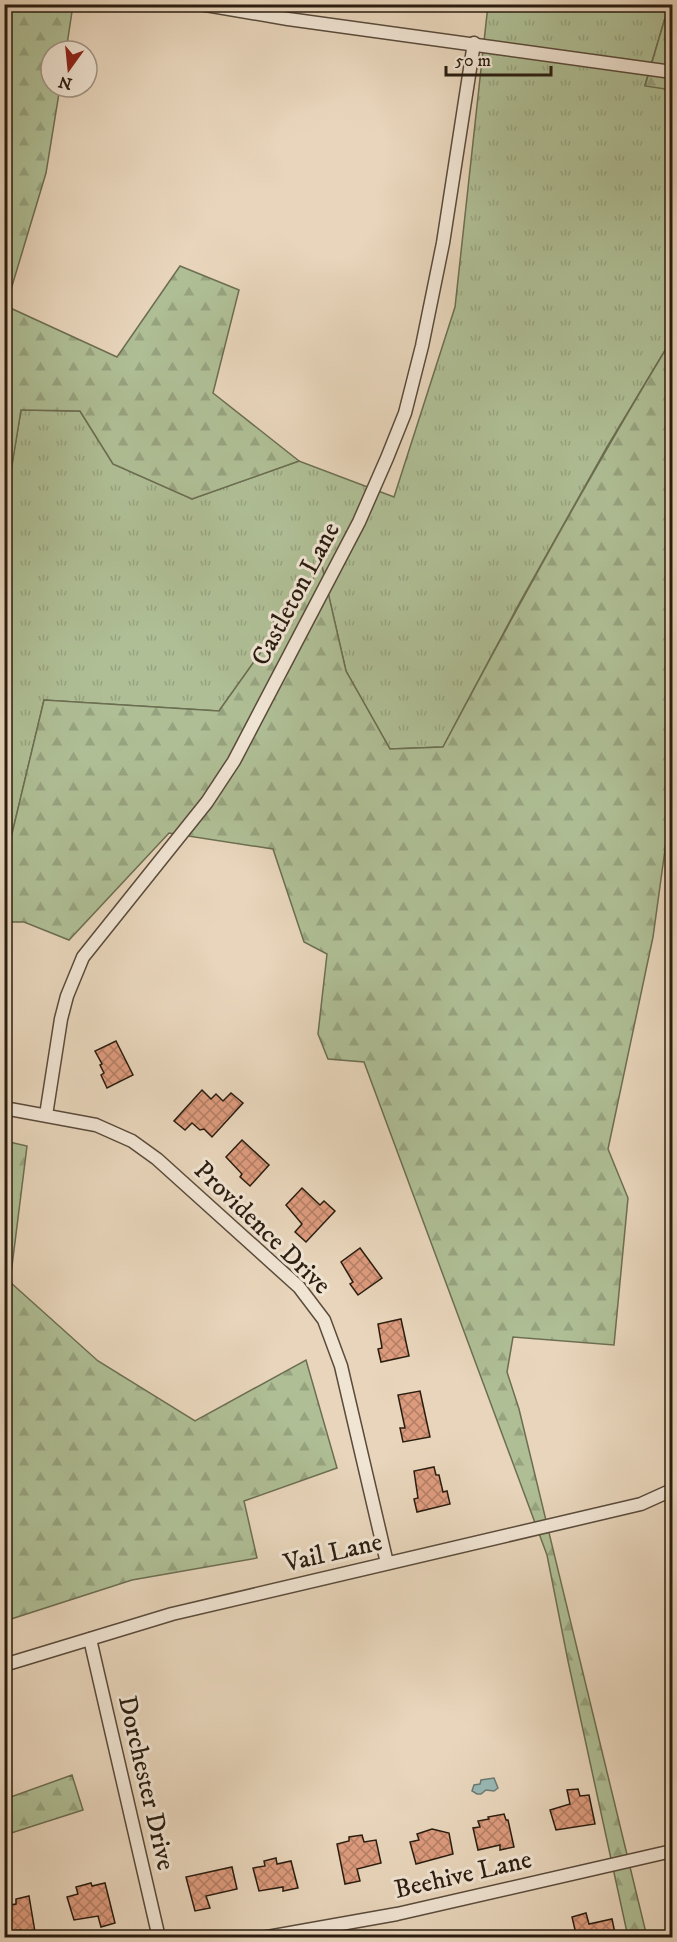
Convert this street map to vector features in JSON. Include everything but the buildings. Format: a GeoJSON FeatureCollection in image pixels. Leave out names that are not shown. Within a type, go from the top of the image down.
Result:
{"type":"FeatureCollection","features":[{"type":"Feature","properties":{"kind":"street"},"geometry":{"type":"LineString","coordinates":[[200,4],[288,19],[672,72]]}},
{"type":"Feature","properties":{"kind":"street","name":"Castleton Lane"},"geometry":{"type":"LineString","coordinates":[[46,1115],[61,1019],[67,996],[83,957],[207,802],[234,761],[359,522],[405,413],[422,346],[438,266],[474,43]]}},
{"type":"Feature","properties":{"kind":"street","name":"Providence Drive"},"geometry":{"type":"LineString","coordinates":[[4,1108],[96,1125],[132,1141],[157,1159],[299,1287],[324,1320],[341,1366],[387,1563]]}},
{"type":"Feature","properties":{"kind":"street","name":"Vail Lane"},"geometry":{"type":"LineString","coordinates":[[4,1665],[172,1614],[641,1504],[672,1490]]}},
{"type":"Feature","properties":{"kind":"street","name":"Dorchester Drive"},"geometry":{"type":"LineString","coordinates":[[90,1639],[159,1938]]}},
{"type":"Feature","properties":{"kind":"street","name":"Beehive Lane"},"geometry":{"type":"LineString","coordinates":[[262,1938],[397,1914],[672,1851]]}},
{"type":"Feature","properties":{"kind":"green space"},"geometry":{"type":"Polygon","coordinates":[[[5,4],[73,5],[68,39],[39,39],[39,99],[58,99],[46,173],[6,306],[117,357],[180,266],[239,290],[213,393],[299,461],[192,499],[113,464],[80,411],[21,410],[5,509],[5,4]]]}},
{"type":"Feature","properties":{"kind":"green space"},"geometry":{"type":"Polygon","coordinates":[[[488,5],[672,5],[672,14],[665,18],[645,85],[672,90],[672,339],[607,447],[520,602],[443,747],[390,749],[346,671],[322,567],[219,711],[44,700],[5,863],[4,509],[21,410],[80,411],[113,464],[192,499],[299,461],[394,497],[455,307],[488,5]]]}},
{"type":"Feature","properties":{"kind":"green space"},"geometry":{"type":"Polygon","coordinates":[[[672,14],[672,90],[645,86],[665,18],[672,14]]]}},
{"type":"Feature","properties":{"kind":"green space"},"geometry":{"type":"Polygon","coordinates":[[[672,339],[672,799],[653,937],[608,1149],[628,1198],[614,1345],[513,1337],[507,1372],[519,1409],[647,1937],[628,1937],[547,1555],[364,1062],[328,1059],[318,1034],[327,954],[304,942],[273,849],[169,833],[69,940],[24,922],[5,922],[5,863],[44,700],[219,711],[322,566],[346,671],[390,749],[443,747],[554,541],[672,339]]]}},
{"type":"Feature","properties":{"kind":"green space"},"geometry":{"type":"Polygon","coordinates":[[[5,1141],[27,1146],[10,1282],[98,1361],[195,1421],[306,1360],[337,1468],[244,1501],[257,1558],[132,1580],[11,1619],[4,1604],[5,1141]]]}},
{"type":"Feature","properties":{"kind":"green space"},"geometry":{"type":"Polygon","coordinates":[[[72,1775],[83,1810],[5,1835],[5,1799],[72,1775]]]}},
{"type":"Feature","properties":{"kind":"water"},"geometry":{"type":"Polygon","coordinates":[[[494,1778],[498,1788],[494,1791],[486,1790],[477,1794],[472,1791],[474,1785],[480,1784],[481,1780],[494,1778]]]}}]}
